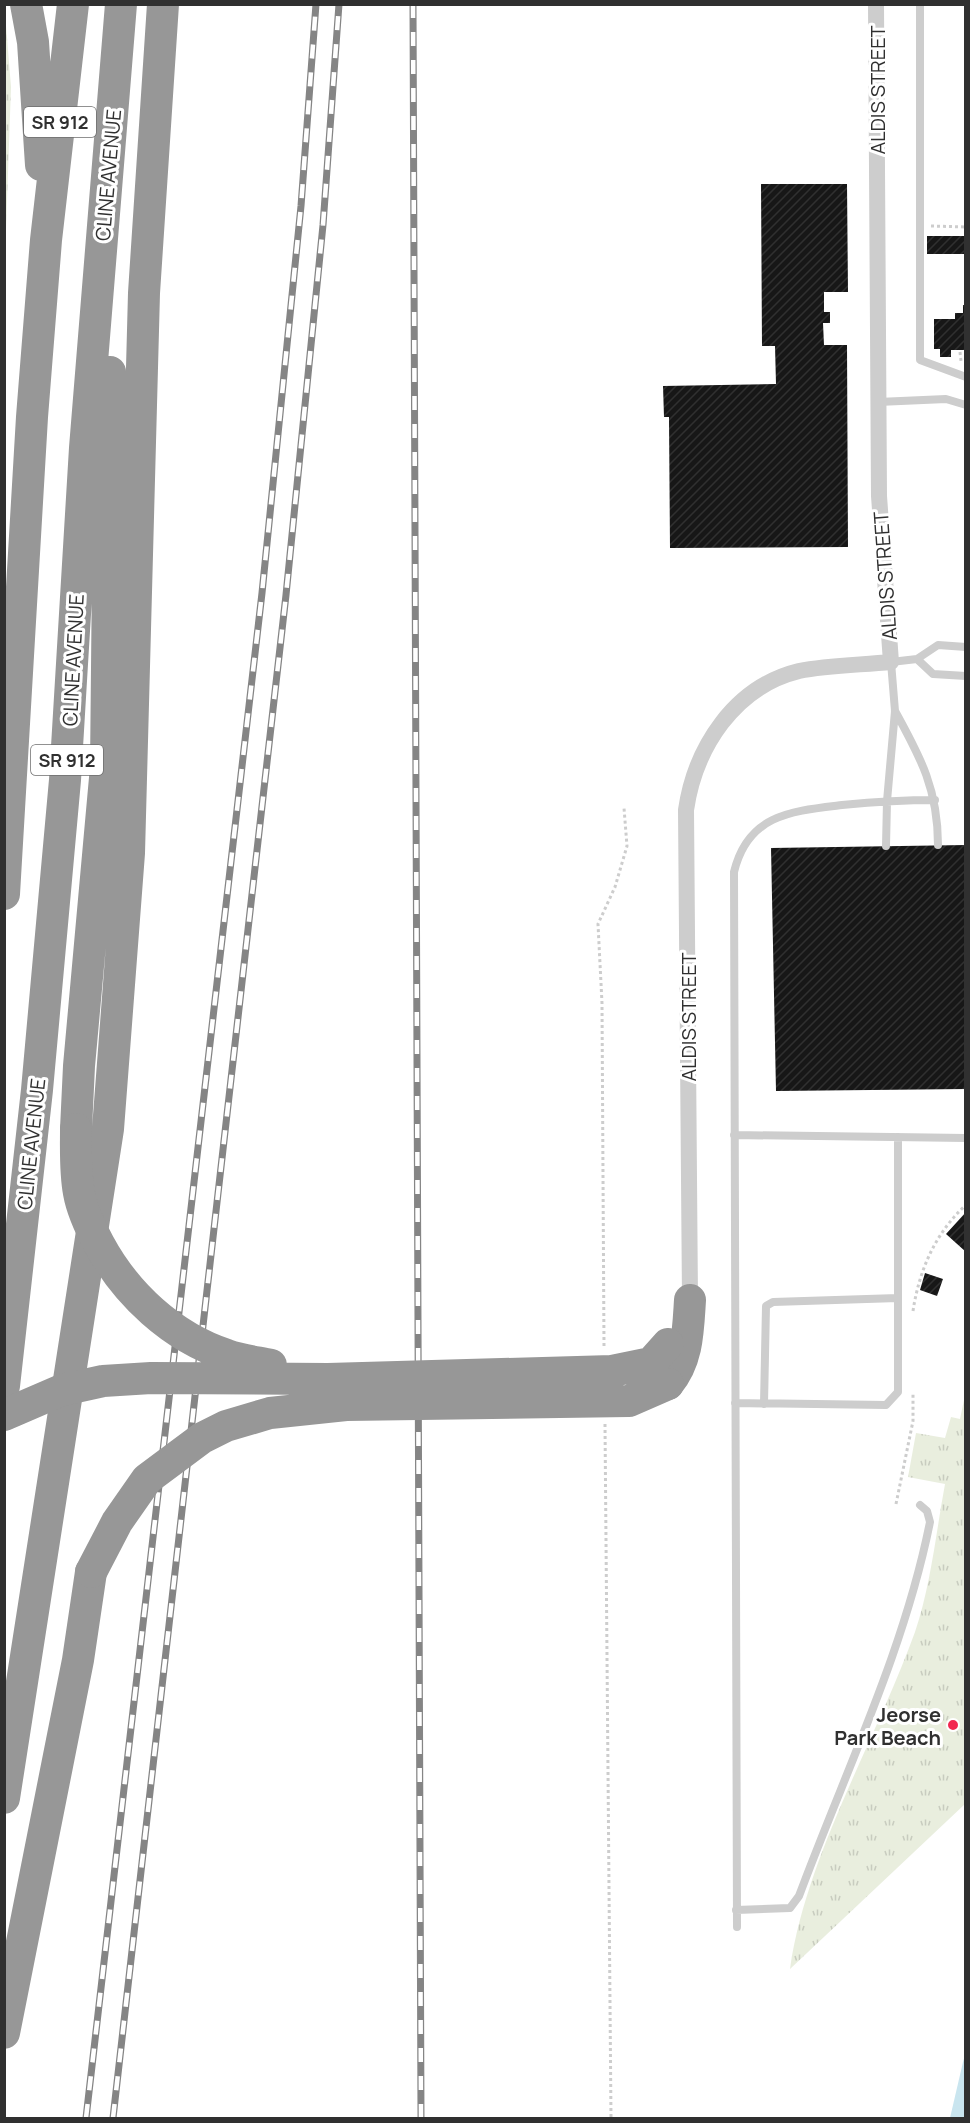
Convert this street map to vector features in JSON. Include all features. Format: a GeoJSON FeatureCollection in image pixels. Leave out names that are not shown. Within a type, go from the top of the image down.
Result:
{"type":"FeatureCollection","features":[{"type":"Feature","properties":{"kind":"highway"},"geometry":{"type":"LineString","coordinates":[[26,4],[33,42],[46,240]]}},
{"type":"Feature","properties":{"kind":"highway","name":"SR 912"},"geometry":{"type":"LineString","coordinates":[[4,894],[23,542],[46,240],[74,4]]}},
{"type":"Feature","properties":{"kind":"highway","name":"CLINE AVENUE"},"geometry":{"type":"LineString","coordinates":[[4,1386],[37,1090],[65,780],[86,448],[121,4]]}},
{"type":"Feature","properties":{"kind":"highway"},"geometry":{"type":"LineString","coordinates":[[4,1798],[108,1129],[129,853],[143,305],[163,4]]}},
{"type":"Feature","properties":{"kind":"highway"},"geometry":{"type":"LineString","coordinates":[[111,133],[110,584],[106,767],[79,1066],[76,1129],[79,1194],[110,1263],[132,1294],[162,1319],[212,1349],[227,1355],[328,1378]]}},
{"type":"Feature","properties":{"kind":"highway"},"geometry":{"type":"LineString","coordinates":[[4,1414],[62,1390],[103,1381],[151,1378],[328,1378],[612,1371],[651,1363],[668,1344],[690,1300]]}},
{"type":"Feature","properties":{"kind":"highway"},"geometry":{"type":"LineString","coordinates":[[4,2033],[78,1660],[91,1572],[117,1522],[147,1479],[202,1438],[226,1426],[270,1413],[346,1405],[629,1401],[668,1384],[680,1370],[687,1347],[690,1300]]}},
{"type":"Feature","properties":{"kind":"street","name":"ALDIS STREET"},"geometry":{"type":"LineString","coordinates":[[690,1300],[686,822],[690,786],[696,765],[717,727],[731,711],[761,687],[779,677],[800,671],[891,662],[879,496],[876,4]]}},
{"type":"Feature","properties":{"kind":"lane"},"geometry":{"type":"LineString","coordinates":[[920,4],[920,360],[966,377]]}},
{"type":"Feature","properties":{"kind":"lane"},"geometry":{"type":"LineString","coordinates":[[878,402],[946,399],[966,405]]}},
{"type":"Feature","properties":{"kind":"lane"},"geometry":{"type":"LineString","coordinates":[[886,846],[886,801],[895,711],[891,662],[917,659],[938,645],[966,647]]}},
{"type":"Feature","properties":{"kind":"lane"},"geometry":{"type":"LineString","coordinates":[[917,659],[933,674],[966,676]]}},
{"type":"Feature","properties":{"kind":"lane"},"geometry":{"type":"LineString","coordinates":[[895,711],[921,758],[935,800],[938,845]]}},
{"type":"Feature","properties":{"kind":"lane"},"geometry":{"type":"LineString","coordinates":[[737,1928],[733,884],[741,850],[760,827],[789,812],[886,801],[935,800]]}},
{"type":"Feature","properties":{"kind":"lane"},"geometry":{"type":"LineString","coordinates":[[734,1136],[966,1138]]}},
{"type":"Feature","properties":{"kind":"lane"},"geometry":{"type":"LineString","coordinates":[[735,1403],[886,1405],[898,1392],[898,1137]]}},
{"type":"Feature","properties":{"kind":"lane"},"geometry":{"type":"LineString","coordinates":[[764,1404],[766,1306],[772,1302],[898,1298]]}},
{"type":"Feature","properties":{"kind":"lane"},"geometry":{"type":"LineString","coordinates":[[736,1910],[790,1908],[800,1896],[872,1711],[909,1608],[930,1522],[927,1511],[920,1505]]}},
{"type":"Feature","properties":{"kind":"path"},"geometry":{"type":"LineString","coordinates":[[920,226],[966,227]]}},
{"type":"Feature","properties":{"kind":"path"},"geometry":{"type":"LineString","coordinates":[[604,1347],[602,1003],[598,924],[615,887],[627,846],[624,808]]}},
{"type":"Feature","properties":{"kind":"path"},"geometry":{"type":"LineString","coordinates":[[913,1312],[916,1292],[928,1257],[939,1237],[966,1205]]}},
{"type":"Feature","properties":{"kind":"path"},"geometry":{"type":"LineString","coordinates":[[896,1504],[913,1422],[913,1389]]}},
{"type":"Feature","properties":{"kind":"path"},"geometry":{"type":"LineString","coordinates":[[605,1418],[611,2118]]}},
{"type":"Feature","properties":{"kind":"green space"},"geometry":{"type":"Polygon","coordinates":[[[5,13],[11,87],[5,259],[5,13]]]}},
{"type":"Feature","properties":{"kind":"green space"},"geometry":{"type":"Polygon","coordinates":[[[965,1395],[965,1804],[790,1969],[798,1927],[826,1841],[899,1673],[921,1614],[945,1484],[908,1477],[916,1433],[945,1438],[951,1417],[960,1419],[965,1395]]]}},
{"type":"Feature","properties":{"kind":"water"},"geometry":{"type":"Polygon","coordinates":[[[965,2055],[965,2118],[950,2118],[963,2062],[965,2055]]]}},
{"type":"Feature","properties":{"kind":"building"},"geometry":{"type":"Polygon","coordinates":[[[761,184],[847,184],[848,292],[824,292],[824,312],[830,312],[830,323],[823,323],[824,345],[847,345],[848,547],[670,548],[669,417],[664,417],[663,386],[776,384],[775,346],[762,346],[761,184]]]}},
{"type":"Feature","properties":{"kind":"building"},"geometry":{"type":"Polygon","coordinates":[[[927,236],[966,236],[966,254],[927,254],[927,236]]]}},
{"type":"Feature","properties":{"kind":"building"},"geometry":{"type":"Polygon","coordinates":[[[963,305],[966,305],[966,350],[951,350],[951,357],[940,357],[940,349],[934,349],[934,319],[955,319],[955,313],[963,313],[963,305]]]}},
{"type":"Feature","properties":{"kind":"building"},"geometry":{"type":"Polygon","coordinates":[[[966,845],[966,1089],[776,1091],[771,848],[966,845]]]}},
{"type":"Feature","properties":{"kind":"building"},"geometry":{"type":"Polygon","coordinates":[[[966,1212],[966,1252],[946,1234],[966,1212]]]}},
{"type":"Feature","properties":{"kind":"building"},"geometry":{"type":"Polygon","coordinates":[[[925,1273],[943,1279],[937,1296],[920,1290],[925,1273]]]}},
{"type":"Feature","properties":{"kind":"railway"},"geometry":{"type":"LineString","coordinates":[[86,2118],[262,593],[301,206],[316,4]]}},
{"type":"Feature","properties":{"kind":"railway"},"geometry":{"type":"LineString","coordinates":[[113,2118],[286,595],[323,225],[339,4]]}},
{"type":"Feature","properties":{"kind":"railway"},"geometry":{"type":"LineString","coordinates":[[413,4],[421,2118]]}},
{"type":"Feature","properties":{"kind":"place","name":"Jeorse Park Beach"},"geometry":{"type":"Point","coordinates":[953,1725]}}]}
